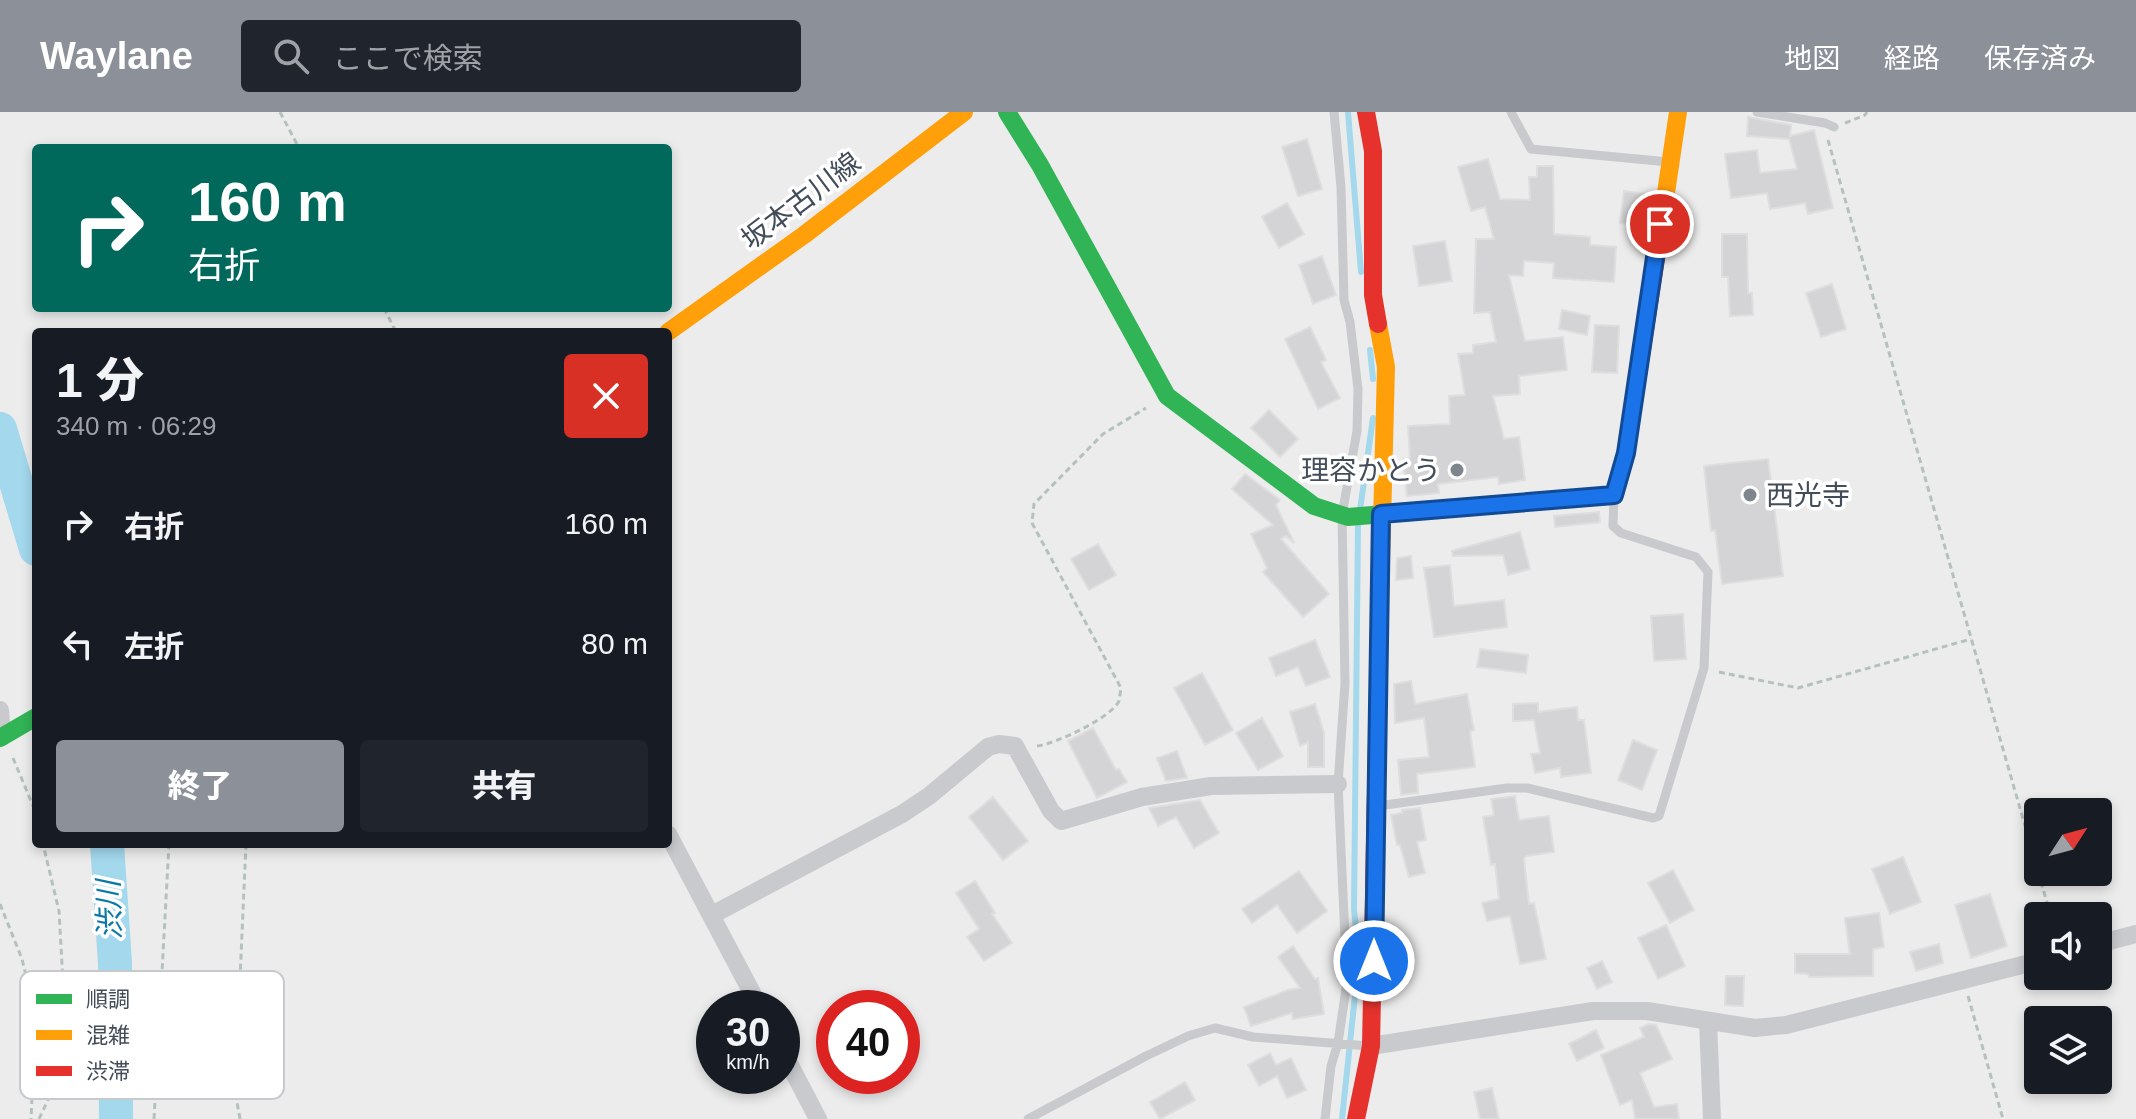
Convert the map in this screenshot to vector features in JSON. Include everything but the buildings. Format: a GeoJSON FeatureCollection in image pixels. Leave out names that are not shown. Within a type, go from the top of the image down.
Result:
{"type":"FeatureCollection","features":[{"type":"Feature","properties":{"kind":"street","name":"坂本古川線"},"geometry":{"type":"LineString","coordinates":[[672,329],[804,235],[964,112]]}},
{"type":"Feature","properties":{"kind":"street"},"geometry":{"type":"LineString","coordinates":[[1007,112],[1040,165],[1167,396],[1314,506],[1345,516],[1614,495],[1626,453],[1678,112]]}},
{"type":"Feature","properties":{"kind":"street"},"geometry":{"type":"LineString","coordinates":[[1356,1119],[1367,1046],[1386,367],[1373,295],[1373,151],[1366,112]]}},
{"type":"Feature","properties":{"kind":"street"},"geometry":{"type":"LineString","coordinates":[[0,710],[1,737],[29,721]]}},
{"type":"Feature","properties":{"kind":"street"},"geometry":{"type":"LineString","coordinates":[[712,915],[902,814],[988,747],[999,744],[1015,746],[1051,811],[1061,821],[1142,797],[1211,786],[1338,784]]}},
{"type":"Feature","properties":{"kind":"street"},"geometry":{"type":"LineString","coordinates":[[672,841],[751,990]]}},
{"type":"Feature","properties":{"kind":"street"},"geometry":{"type":"LineString","coordinates":[[2112,940],[2136,934]]}},
{"type":"Feature","properties":{"kind":"street"},"geometry":{"type":"LineString","coordinates":[[1367,1046],[1593,1011],[1647,1011],[1755,1028],[1786,1025],[2024,965]]}},
{"type":"Feature","properties":{"kind":"street"},"geometry":{"type":"LineString","coordinates":[[1708,1022],[1712,1119]]}},
{"type":"Feature","properties":{"kind":"street"},"geometry":{"type":"LineString","coordinates":[[800,1084],[818,1119]]}},
{"type":"Feature","properties":{"kind":"lane"},"geometry":{"type":"LineString","coordinates":[[1325,1119],[1331,1066],[1340,1044],[1347,982],[1338,784],[1345,683],[1345,516],[1357,431],[1358,389],[1350,322],[1344,300],[1341,187],[1334,112]]}},
{"type":"Feature","properties":{"kind":"lane"},"geometry":{"type":"LineString","coordinates":[[1511,112],[1531,149],[1669,162]]}},
{"type":"Feature","properties":{"kind":"lane"},"geometry":{"type":"LineString","coordinates":[[1757,112],[1834,127]]}},
{"type":"Feature","properties":{"kind":"lane"},"geometry":{"type":"LineString","coordinates":[[1375,807],[1507,788],[1527,788],[1653,818],[1659,816],[1704,668],[1708,572],[1696,557],[1621,533],[1613,526],[1614,495]]}},
{"type":"Feature","properties":{"kind":"lane"},"geometry":{"type":"LineString","coordinates":[[1028,1119],[1146,1056],[1188,1036],[1215,1028],[1253,1037],[1367,1046]]}},
{"type":"Feature","properties":{"kind":"path"},"geometry":{"type":"LineString","coordinates":[[280,112],[297,144]]}},
{"type":"Feature","properties":{"kind":"path"},"geometry":{"type":"LineString","coordinates":[[1867,112],[1834,127],[1828,134],[1828,144],[2024,823]]}},
{"type":"Feature","properties":{"kind":"path"},"geometry":{"type":"LineString","coordinates":[[1015,746],[1047,745],[1102,718],[1119,701],[1121,688],[1032,523],[1034,504],[1103,434],[1167,396]]}},
{"type":"Feature","properties":{"kind":"path"},"geometry":{"type":"LineString","coordinates":[[1704,668],[1798,688],[1971,639]]}},
{"type":"Feature","properties":{"kind":"path"},"geometry":{"type":"LineString","coordinates":[[1,737],[32,800]]}},
{"type":"Feature","properties":{"kind":"path"},"geometry":{"type":"LineString","coordinates":[[44,848],[59,911],[62,971]]}},
{"type":"Feature","properties":{"kind":"path"},"geometry":{"type":"LineString","coordinates":[[162,971],[169,848]]}},
{"type":"Feature","properties":{"kind":"path"},"geometry":{"type":"LineString","coordinates":[[240,971],[246,848]]}},
{"type":"Feature","properties":{"kind":"path"},"geometry":{"type":"LineString","coordinates":[[0,904],[25,971]]}},
{"type":"Feature","properties":{"kind":"path"},"geometry":{"type":"LineString","coordinates":[[1964,982],[2003,1119]]}},
{"type":"Feature","properties":{"kind":"path"},"geometry":{"type":"LineString","coordinates":[[31,1119],[32,1099]]}},
{"type":"Feature","properties":{"kind":"path"},"geometry":{"type":"LineString","coordinates":[[39,1119],[48,1099]]}},
{"type":"Feature","properties":{"kind":"path"},"geometry":{"type":"LineString","coordinates":[[154,1119],[155,1099]]}},
{"type":"Feature","properties":{"kind":"path"},"geometry":{"type":"LineString","coordinates":[[236,1099],[240,1119]]}},
{"type":"Feature","properties":{"kind":"waterway"},"geometry":{"type":"LineString","coordinates":[[1348,112],[1361,272]]}},
{"type":"Feature","properties":{"kind":"waterway"},"geometry":{"type":"LineString","coordinates":[[1370,350],[1373,379]]}},
{"type":"Feature","properties":{"kind":"waterway"},"geometry":{"type":"LineString","coordinates":[[1360,510],[1373,418]]}},
{"type":"Feature","properties":{"kind":"waterway","name":"渋川"},"geometry":{"type":"LineString","coordinates":[[0,429],[32,536]]}},
{"type":"Feature","properties":{"kind":"waterway"},"geometry":{"type":"LineString","coordinates":[[1342,1119],[1358,947],[1354,910],[1358,525]]}},
{"type":"Feature","properties":{"kind":"waterway","name":"渋川"},"geometry":{"type":"LineString","coordinates":[[107,848],[115,971]]}},
{"type":"Feature","properties":{"kind":"waterway","name":"渋川"},"geometry":{"type":"LineString","coordinates":[[116,1099],[116,1119]]}},
{"type":"Feature","properties":{"kind":"traffic: fast"},"geometry":{"type":"LineString","coordinates":[[1007,112],[1040,165],[1167,396],[1314,506],[1348,517],[1409,512]]}},
{"type":"Feature","properties":{"kind":"traffic: fast"},"geometry":{"type":"LineString","coordinates":[[0,738],[32,719]]}},
{"type":"Feature","properties":{"kind":"traffic: slow"},"geometry":{"type":"LineString","coordinates":[[672,329],[804,235],[964,112]]}},
{"type":"Feature","properties":{"kind":"traffic: slow"},"geometry":{"type":"LineString","coordinates":[[1663,213],[1678,112]]}},
{"type":"Feature","properties":{"kind":"traffic: slow"},"geometry":{"type":"LineString","coordinates":[[1378,324],[1386,367],[1379,639]]}},
{"type":"Feature","properties":{"kind":"traffic: jam"},"geometry":{"type":"LineString","coordinates":[[1366,112],[1373,151],[1373,295],[1378,324]]}},
{"type":"Feature","properties":{"kind":"traffic: jam"},"geometry":{"type":"LineString","coordinates":[[1409,512],[1614,495],[1626,453],[1663,213]]}},
{"type":"Feature","properties":{"kind":"traffic: jam"},"geometry":{"type":"LineString","coordinates":[[1356,1119],[1371,1046],[1379,639]]}},
{"type":"Feature","properties":{"kind":"place","name":"理容かとう"},"geometry":{"type":"Point","coordinates":[1457,470]}},
{"type":"Feature","properties":{"kind":"place","name":"西光寺"},"geometry":{"type":"Point","coordinates":[1750,495]}},
{"type":"Feature","properties":{"kind":"route"},"geometry":{"type":"LineString","coordinates":[[1374,961],[1381,514],[1614,495],[1626,453],[1660,224]]}}]}
